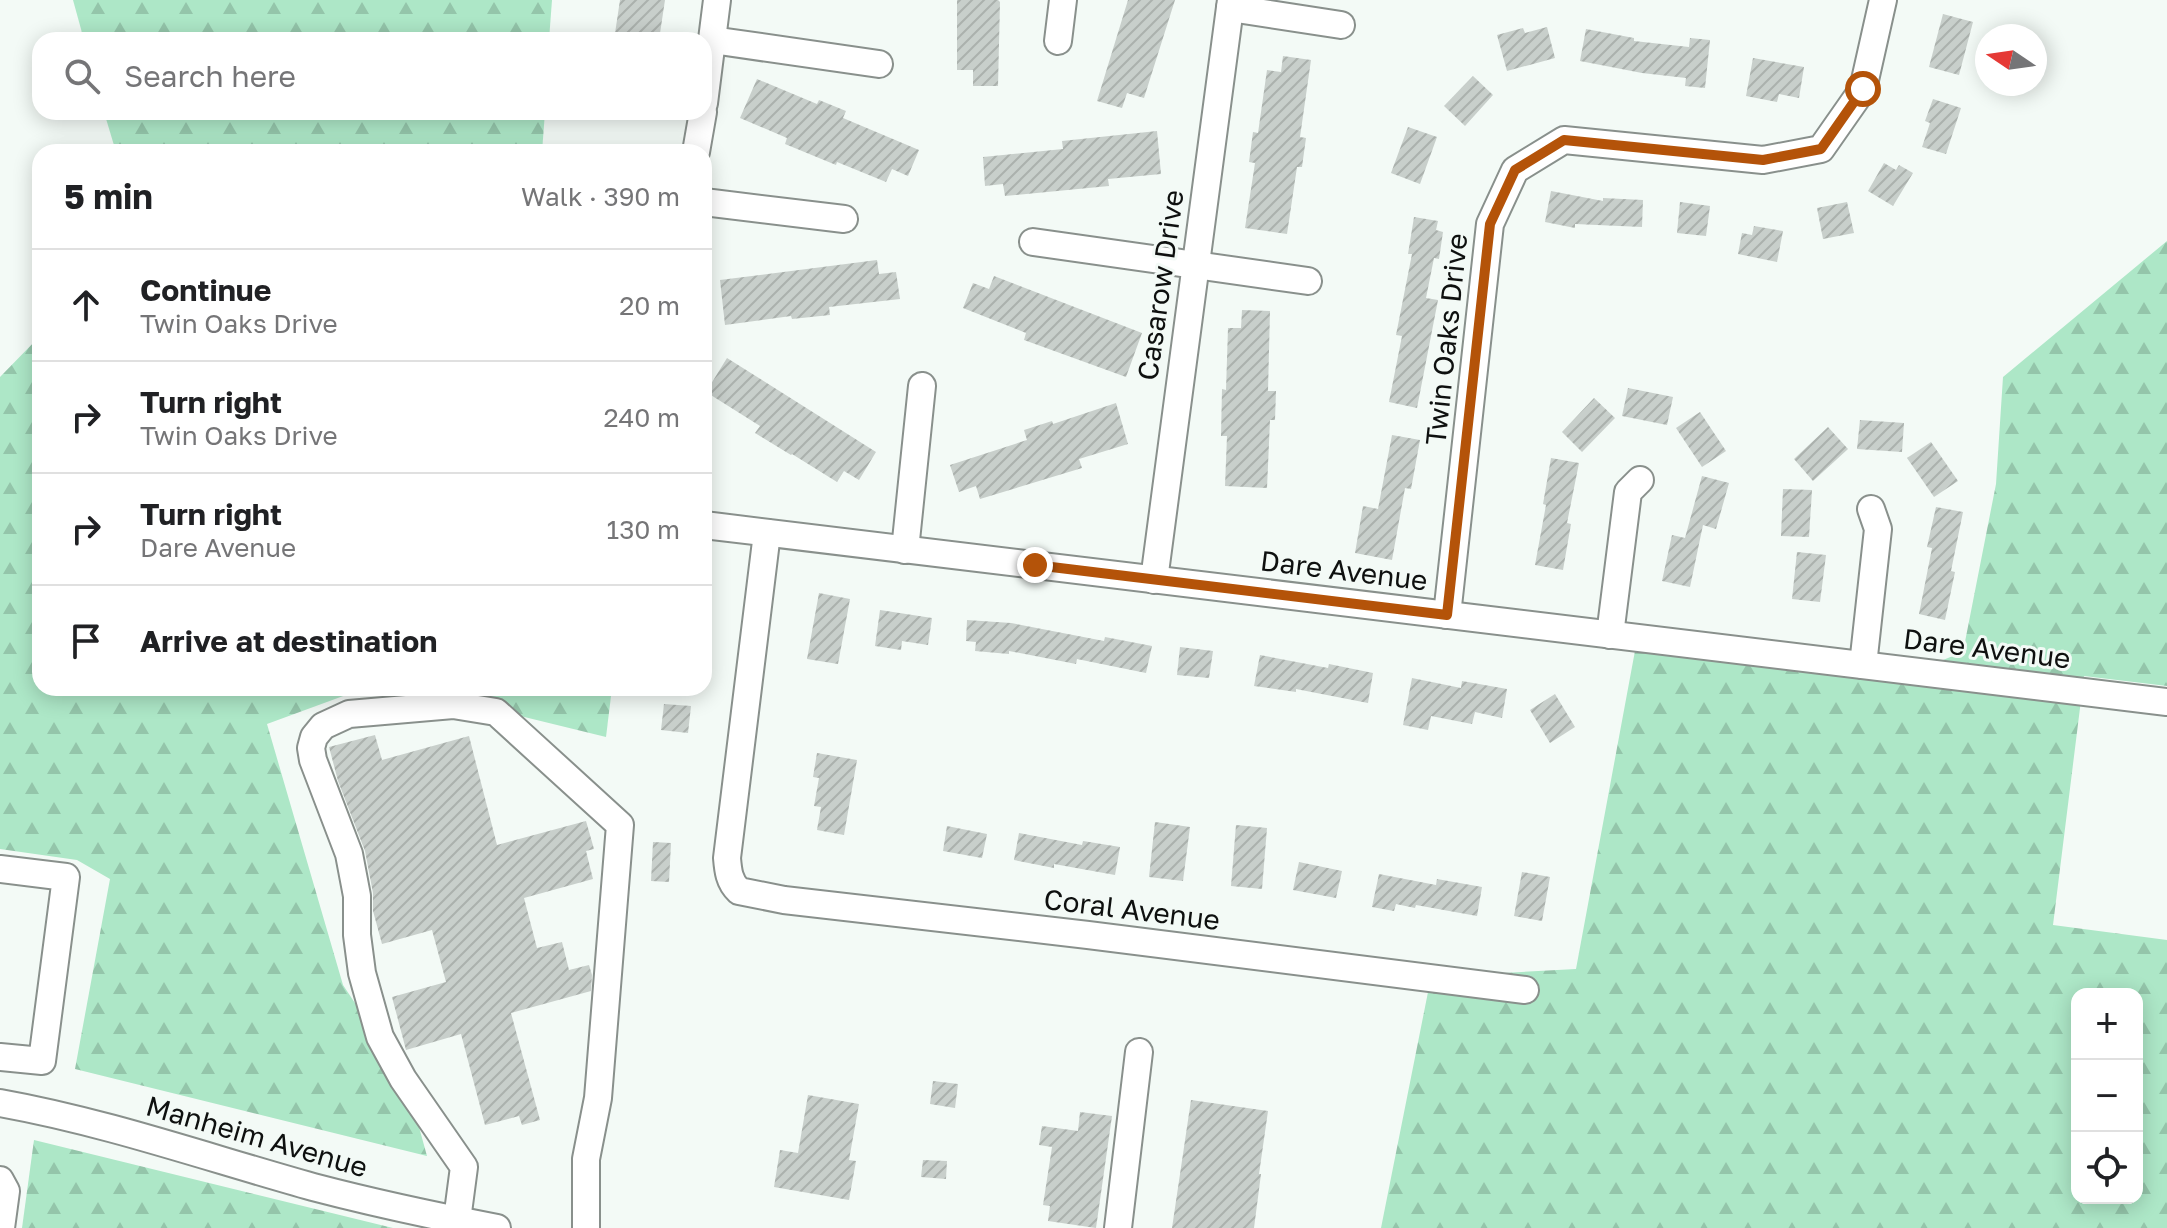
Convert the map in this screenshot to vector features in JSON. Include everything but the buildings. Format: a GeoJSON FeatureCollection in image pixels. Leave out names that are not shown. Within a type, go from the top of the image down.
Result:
{"type":"FeatureCollection","features":[{"type":"Feature","properties":{"kind":"street"},"geometry":{"type":"LineString","coordinates":[[717,0],[712,40],[879,64]]}},
{"type":"Feature","properties":{"kind":"street"},"geometry":{"type":"LineString","coordinates":[[1058,41],[1063,0]]}},
{"type":"Feature","properties":{"kind":"street","name":"Twin Oaks Drive"},"geometry":{"type":"LineString","coordinates":[[1447,615],[1490,224],[1515,170],[1564,140],[1763,160],[1821,149],[1863,89],[1883,0]]}},
{"type":"Feature","properties":{"kind":"street"},"geometry":{"type":"LineString","coordinates":[[1231,4],[1341,25]]}},
{"type":"Feature","properties":{"kind":"street","name":"Casarow Drive"},"geometry":{"type":"LineString","coordinates":[[1154,580],[1231,4]]}},
{"type":"Feature","properties":{"kind":"street"},"geometry":{"type":"LineString","coordinates":[[697,144],[702,120]]}},
{"type":"Feature","properties":{"kind":"street"},"geometry":{"type":"LineString","coordinates":[[712,203],[844,219]]}},
{"type":"Feature","properties":{"kind":"street"},"geometry":{"type":"LineString","coordinates":[[1033,242],[1308,281]]}},
{"type":"Feature","properties":{"kind":"street"},"geometry":{"type":"LineString","coordinates":[[905,550],[922,386]]}},
{"type":"Feature","properties":{"kind":"street"},"geometry":{"type":"LineString","coordinates":[[1610,635],[1628,492],[1640,480]]}},
{"type":"Feature","properties":{"kind":"street"},"geometry":{"type":"LineString","coordinates":[[1863,665],[1878,529],[1871,509]]}},
{"type":"Feature","properties":{"kind":"street","name":"Dare Avenue"},"geometry":{"type":"LineString","coordinates":[[712,526],[2167,702]]}},
{"type":"Feature","properties":{"kind":"street","name":"Coral Avenue"},"geometry":{"type":"LineString","coordinates":[[767,533],[727,858],[728,871],[739,891],[784,900],[1525,990]]}},
{"type":"Feature","properties":{"kind":"street"},"geometry":{"type":"LineString","coordinates":[[457,1220],[464,1167],[403,1079],[380,1037],[362,973],[357,935],[357,896],[349,854],[313,760],[311,748],[314,737],[323,726],[349,714],[453,705],[496,712],[620,825],[598,1098],[586,1159],[586,1228]]}},
{"type":"Feature","properties":{"kind":"street"},"geometry":{"type":"LineString","coordinates":[[0,869],[66,877],[42,1061],[0,1057]]}},
{"type":"Feature","properties":{"kind":"street"},"geometry":{"type":"LineString","coordinates":[[1118,1228],[1139,1052]]}},
{"type":"Feature","properties":{"kind":"street","name":"Manheim Avenue"},"geometry":{"type":"LineString","coordinates":[[0,1103],[49,1112],[396,1208],[497,1228]]}},
{"type":"Feature","properties":{"kind":"street"},"geometry":{"type":"LineString","coordinates":[[0,1180],[6,1191],[1,1228]]}},
{"type":"Feature","properties":{"kind":"green space"},"geometry":{"type":"Polygon","coordinates":[[[73,0],[552,0],[550,32],[82,32],[73,0]]]}},
{"type":"Feature","properties":{"kind":"green space"},"geometry":{"type":"Polygon","coordinates":[[[106,120],[544,120],[543,144],[114,144],[106,120]]]}},
{"type":"Feature","properties":{"kind":"green space"},"geometry":{"type":"Polygon","coordinates":[[[2167,241],[2167,686],[2084,676],[2053,925],[2167,940],[2167,1228],[1381,1228],[1431,977],[1576,969],[1637,640],[1908,674],[1963,652],[1996,484],[2003,377],[2167,241]]]}},
{"type":"Feature","properties":{"kind":"green space"},"geometry":{"type":"Polygon","coordinates":[[[32,344],[32,696],[343,696],[267,724],[343,985],[406,1080],[427,1156],[75,1069],[110,879],[77,860],[0,849],[0,377],[32,344]]]}},
{"type":"Feature","properties":{"kind":"green space"},"geometry":{"type":"Polygon","coordinates":[[[438,696],[611,696],[606,737],[438,696]]]}},
{"type":"Feature","properties":{"kind":"green space"},"geometry":{"type":"Polygon","coordinates":[[[34,1140],[393,1228],[22,1228],[34,1140]]]}},
{"type":"Feature","properties":{"kind":"route"},"geometry":{"type":"LineString","coordinates":[[1035,565],[1447,615],[1490,224],[1515,170],[1564,140],[1763,160],[1821,149],[1863,89]]}}]}
